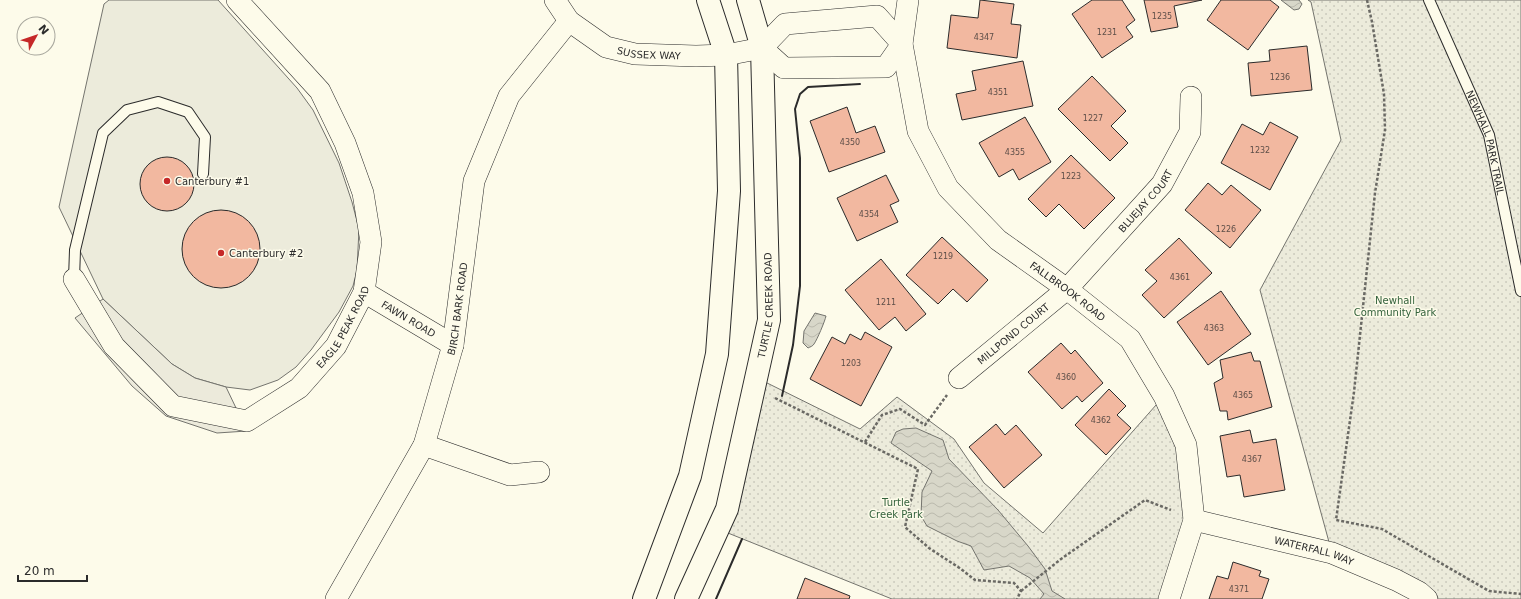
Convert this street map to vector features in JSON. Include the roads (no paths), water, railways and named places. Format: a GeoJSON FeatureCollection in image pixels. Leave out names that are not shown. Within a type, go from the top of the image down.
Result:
{"type":"FeatureCollection","features":[{"type":"Feature","properties":{"kind":"street","name":"EAGLE PEAK ROAD"},"geometry":{"type":"LineString","coordinates":[[74,280],[114,346],[173,406],[247,421],[300,388],[336,346],[364,292],[371,242],[363,193],[345,143],[320,91],[237,0]]}},
{"type":"Feature","properties":{"kind":"street","name":"SUSSEX WAY"},"geometry":{"type":"LineString","coordinates":[[555,0],[569,20],[606,47],[635,54],[696,56],[726,55],[762,48]]}},
{"type":"Feature","properties":{"kind":"street"},"geometry":{"type":"LineString","coordinates":[[644,599],[690,476],[716,354],[729,191],[726,55],[708,0]]}},
{"type":"Feature","properties":{"kind":"street","name":"TURTLE CREEK ROAD"},"geometry":{"type":"LineString","coordinates":[[686,599],[727,509],[769,320],[762,48],[748,0]]}},
{"type":"Feature","properties":{"kind":"street","name":"FALLBROOK ROAD"},"geometry":{"type":"LineString","coordinates":[[908,0],[902,44],[918,131],[948,188],[998,240],[1067,289],[1130,339],[1164,396],[1186,445],[1194,520],[1169,599]]}},
{"type":"Feature","properties":{"kind":"street"},"geometry":{"type":"LineString","coordinates":[[877,16],[902,44],[886,67],[784,68],[762,48],[785,24],[877,16]]}},
{"type":"Feature","properties":{"kind":"street","name":"BIRCH BARK ROAD"},"geometry":{"type":"LineString","coordinates":[[336,599],[424,445],[453,345],[474,181],[508,96],[569,20]]}},
{"type":"Feature","properties":{"kind":"street","name":"BLUEJAY COURT"},"geometry":{"type":"LineString","coordinates":[[1067,289],[1162,184],[1190,132],[1191,97]]}},
{"type":"Feature","properties":{"kind":"street","name":"MILLPOND COURT"},"geometry":{"type":"LineString","coordinates":[[959,378],[1067,289]]}},
{"type":"Feature","properties":{"kind":"street","name":"FAWN ROAD"},"geometry":{"type":"LineString","coordinates":[[364,292],[453,345]]}},
{"type":"Feature","properties":{"kind":"street"},"geometry":{"type":"LineString","coordinates":[[424,445],[510,475],[539,472]]}},
{"type":"Feature","properties":{"kind":"street","name":"WATERFALL WAY"},"geometry":{"type":"LineString","coordinates":[[1194,520],[1332,553],[1396,580],[1420,597]]}},
{"type":"Feature","properties":{"kind":"lane","name":"NEWHALL PARK TRAIL"},"geometry":{"type":"LineString","coordinates":[[1429,0],[1489,135],[1521,291]]}},
{"type":"Feature","properties":{"kind":"lane"},"geometry":{"type":"LineString","coordinates":[[74,280],[75,250],[102,133],[127,110],[158,102],[188,112],[204,137],[203,174]]}},
{"type":"Feature","properties":{"kind":"water"},"geometry":{"type":"Polygon","coordinates":[[[1281,0],[1299,0],[1302,4],[1299,9],[1294,10],[1281,0]]]}},
{"type":"Feature","properties":{"kind":"water"},"geometry":{"type":"Polygon","coordinates":[[[815,313],[826,316],[815,342],[808,348],[803,343],[804,331],[815,313]]]}},
{"type":"Feature","properties":{"kind":"water"},"geometry":{"type":"Polygon","coordinates":[[[916,428],[943,440],[949,459],[998,510],[1028,546],[1045,569],[1052,591],[1065,599],[1040,599],[1044,594],[1030,578],[1009,566],[984,570],[971,546],[957,541],[927,526],[921,516],[922,492],[932,471],[891,443],[896,432],[903,429],[916,428]]]}},
{"type":"Feature","properties":{"kind":"place","name":"Canterbury #1"},"geometry":{"type":"Point","coordinates":[167,181]}},
{"type":"Feature","properties":{"kind":"place","name":"Canterbury #2"},"geometry":{"type":"Point","coordinates":[221,253]}},
{"type":"Feature","properties":{"kind":"park label","name":"Newhall Community Park"},"geometry":{"type":"Point","coordinates":[1395,306]}},
{"type":"Feature","properties":{"kind":"park label","name":"Turtle Creek Park"},"geometry":{"type":"Point","coordinates":[896,508]}}]}
